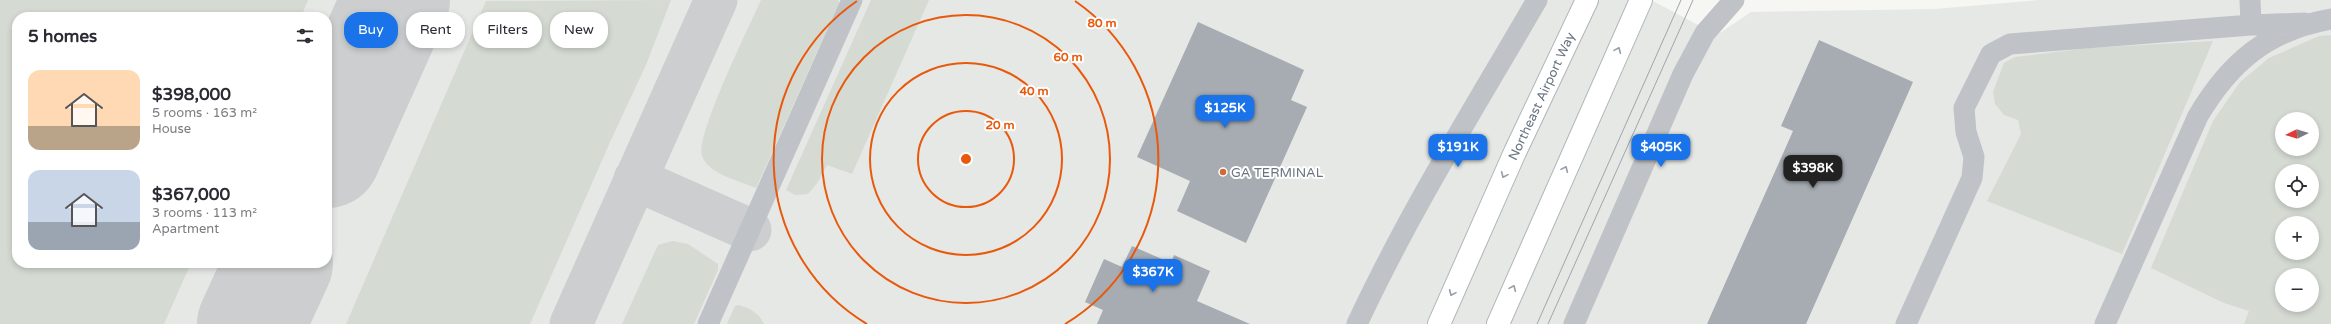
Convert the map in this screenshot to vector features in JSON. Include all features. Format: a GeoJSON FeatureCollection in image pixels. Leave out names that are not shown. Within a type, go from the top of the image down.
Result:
{"type":"FeatureCollection","features":[{"type":"Feature","properties":{"kind":"main road","name":"Northeast Airport Way"},"geometry":{"type":"LineString","coordinates":[[1438,324],[1515,152],[1587,0]]}},
{"type":"Feature","properties":{"kind":"main road"},"geometry":{"type":"LineString","coordinates":[[1498,324],[1641,0]]}},
{"type":"Feature","properties":{"kind":"street"},"geometry":{"type":"LineString","coordinates":[[708,324],[852,0]]}},
{"type":"Feature","properties":{"kind":"street"},"geometry":{"type":"LineString","coordinates":[[1356,324],[1409,219],[1537,0]]}},
{"type":"Feature","properties":{"kind":"street"},"geometry":{"type":"LineString","coordinates":[[1574,324],[1683,74],[1706,33],[1734,0]]}},
{"type":"Feature","properties":{"kind":"street"},"geometry":{"type":"LineString","coordinates":[[2250,0],[2251,25]]}},
{"type":"Feature","properties":{"kind":"street"},"geometry":{"type":"LineString","coordinates":[[1906,324],[1972,178],[1974,157],[1966,132],[1964,108],[1991,54],[2010,44],[2251,25],[2305,23],[2331,19]]}},
{"type":"Feature","properties":{"kind":"street"},"geometry":{"type":"LineString","coordinates":[[2105,324],[2198,116],[2214,88],[2234,67],[2258,47],[2305,23]]}},
{"type":"Feature","properties":{"kind":"shaded area"},"geometry":{"type":"Polygon","coordinates":[[[0,0],[1651,0],[1717,35],[1751,12],[1935,9],[2039,0],[2331,0],[2331,324],[0,324],[0,0]]]}},
{"type":"Feature","properties":{"kind":"shaded area"},"geometry":{"type":"Polygon","coordinates":[[[0,0],[308,0],[303,12],[12,12],[12,268],[189,268],[164,324],[0,324],[0,0]]]}},
{"type":"Feature","properties":{"kind":"shaded area"},"geometry":{"type":"Polygon","coordinates":[[[671,0],[646,65],[611,140],[530,324],[346,324],[473,31],[473,48],[542,48],[542,12],[481,12],[486,1],[671,0]]]}},
{"type":"Feature","properties":{"kind":"shaded area"},"geometry":{"type":"Polygon","coordinates":[[[761,0],[838,0],[839,3],[756,188],[725,176],[711,168],[702,156],[702,145],[715,104],[761,0]]]}},
{"type":"Feature","properties":{"kind":"shaded area"},"geometry":{"type":"Polygon","coordinates":[[[871,0],[929,0],[852,174],[827,165],[818,182],[808,194],[795,195],[786,190],[871,0]]]}},
{"type":"Feature","properties":{"kind":"shaded area"},"geometry":{"type":"Polygon","coordinates":[[[2331,35],[2331,324],[2244,324],[2249,311],[2224,303],[2151,268],[2213,121],[2240,82],[2269,58],[2319,36],[2331,35]]]}},
{"type":"Feature","properties":{"kind":"shaded area"},"geometry":{"type":"Polygon","coordinates":[[[2213,41],[2122,254],[1987,201],[2021,134],[2018,120],[2004,115],[1995,104],[1993,92],[2004,63],[2015,57],[2089,48],[2213,41]]]}},
{"type":"Feature","properties":{"kind":"shaded area"},"geometry":{"type":"Polygon","coordinates":[[[672,241],[688,244],[718,264],[718,270],[694,324],[622,324],[658,245],[672,241]]]}},
{"type":"Feature","properties":{"kind":"shaded area"},"geometry":{"type":"Polygon","coordinates":[[[738,305],[746,307],[754,312],[760,317],[764,324],[727,324],[735,306],[738,305]]]}},
{"type":"Feature","properties":{"kind":"building","name":"GA TERMINAL"},"geometry":{"type":"Polygon","coordinates":[[[1198,22],[1304,70],[1291,100],[1307,107],[1246,243],[1177,211],[1190,181],[1137,157],[1198,22]]]}},
{"type":"Feature","properties":{"kind":"building"},"geometry":{"type":"Polygon","coordinates":[[[1819,40],[1913,82],[1806,324],[1707,324],[1793,131],[1781,126],[1819,40]]]}},
{"type":"Feature","properties":{"kind":"building"},"geometry":{"type":"Polygon","coordinates":[[[1132,246],[1171,263],[1174,255],[1210,271],[1197,301],[1250,324],[1097,324],[1103,310],[1085,302],[1104,259],[1122,267],[1132,246]]]}},
{"type":"Feature","properties":{"kind":"taxiway"},"geometry":{"type":"LineString","coordinates":[[571,324],[716,0]]}},
{"type":"Feature","properties":{"kind":"taxiway"},"geometry":{"type":"LineString","coordinates":[[635,179],[750,230]]}},
{"type":"Feature","properties":{"kind":"runway"},"geometry":{"type":"LineString","coordinates":[[332,143],[396,0]]}},
{"type":"Feature","properties":{"kind":"runway"},"geometry":{"type":"LineString","coordinates":[[251,324],[277,268]]}},
{"type":"Feature","properties":{"kind":"tram line"},"geometry":{"type":"LineString","coordinates":[[1537,324],[1681,0]]}},
{"type":"Feature","properties":{"kind":"tram line"},"geometry":{"type":"LineString","coordinates":[[1548,324],[1693,0]]}},
{"type":"Feature","properties":{"kind":"place","name":"GA TERMINAL"},"geometry":{"type":"Point","coordinates":[1223,172]}}]}
